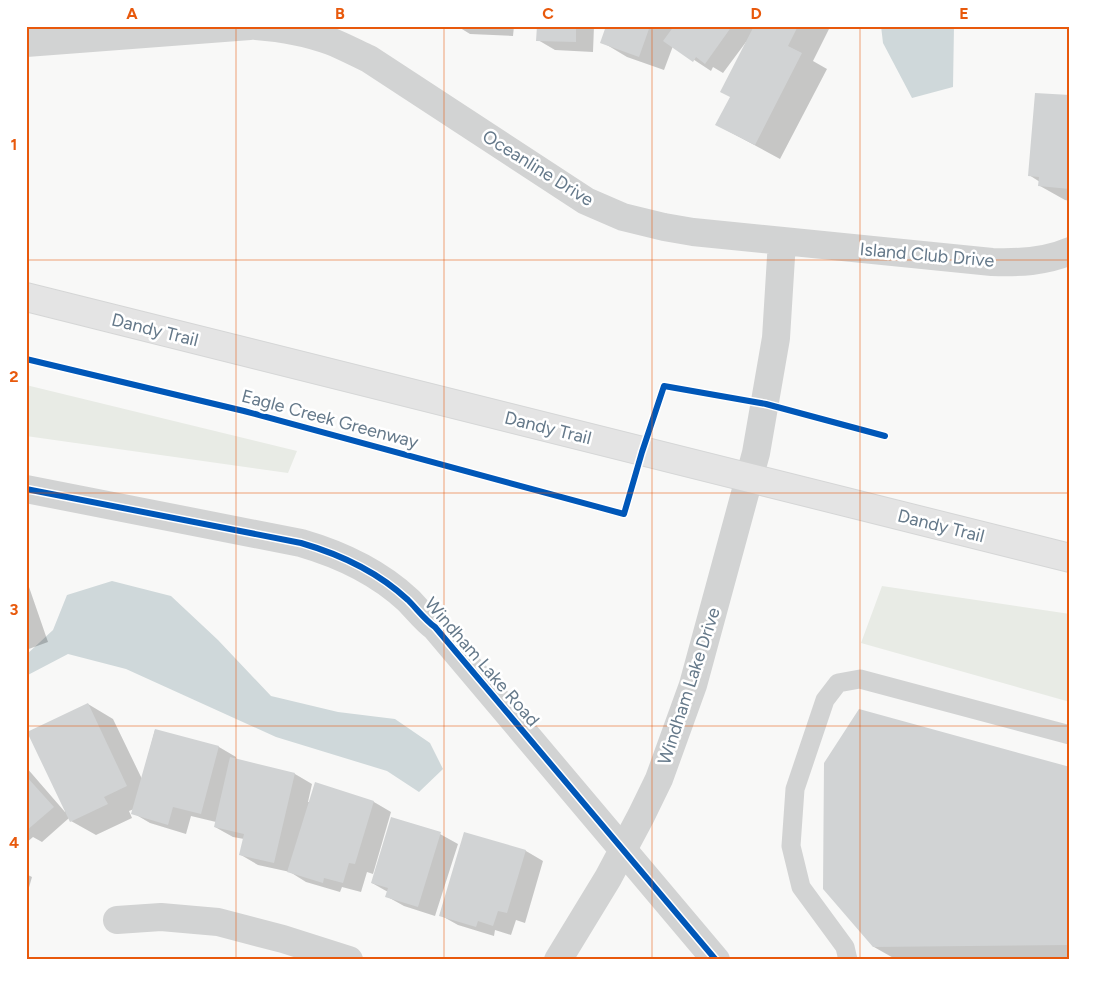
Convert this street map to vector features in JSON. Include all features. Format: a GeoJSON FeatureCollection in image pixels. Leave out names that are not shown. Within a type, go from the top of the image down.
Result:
{"type":"FeatureCollection","features":[{"type":"Feature","properties":{"kind":"main road","name":"Dandy Trail"},"geometry":{"type":"LineString","coordinates":[[26,297],[1070,558]]}},
{"type":"Feature","properties":{"kind":"street"},"geometry":{"type":"LineString","coordinates":[[26,43],[250,26]]}},
{"type":"Feature","properties":{"kind":"street","name":"Oceanline Drive"},"geometry":{"type":"LineString","coordinates":[[256,26],[314,35],[369,59],[580,197],[623,217],[693,232],[782,241]]}},
{"type":"Feature","properties":{"kind":"street"},"geometry":{"type":"LineString","coordinates":[[750,479],[776,338],[782,241]]}},
{"type":"Feature","properties":{"kind":"street","name":"Island Club Drive"},"geometry":{"type":"LineString","coordinates":[[782,241],[1016,263],[1036,261],[1070,251]]}},
{"type":"Feature","properties":{"kind":"street","name":"Windham Lake Drive"},"geometry":{"type":"LineString","coordinates":[[558,960],[608,878],[659,779],[693,685],[750,479]]}},
{"type":"Feature","properties":{"kind":"street","name":"Windham Lake Road"},"geometry":{"type":"LineString","coordinates":[[26,489],[301,543],[333,554],[380,578],[407,599],[435,628],[716,960]]}},
{"type":"Feature","properties":{"kind":"street"},"geometry":{"type":"LineString","coordinates":[[116,920],[160,917],[218,922],[283,939],[348,960]]}},
{"type":"Feature","properties":{"kind":"lane"},"geometry":{"type":"LineString","coordinates":[[848,960],[845,947],[801,887],[791,846],[794,789],[824,700],[838,683],[860,679],[1070,735]]}},
{"type":"Feature","properties":{"kind":"shaded area"},"geometry":{"type":"Polygon","coordinates":[[[881,26],[954,26],[953,87],[912,98],[883,43],[881,26]]]}},
{"type":"Feature","properties":{"kind":"shaded area"},"geometry":{"type":"Polygon","coordinates":[[[26,385],[297,451],[288,473],[26,436],[26,385]]]}},
{"type":"Feature","properties":{"kind":"shaded area"},"geometry":{"type":"Polygon","coordinates":[[[112,581],[171,596],[218,640],[271,696],[338,712],[395,719],[430,743],[443,769],[419,792],[387,771],[276,737],[126,669],[68,654],[26,676],[26,655],[53,630],[67,595],[112,581]]]}},
{"type":"Feature","properties":{"kind":"shaded area"},"geometry":{"type":"Polygon","coordinates":[[[882,586],[1070,614],[1070,702],[861,643],[882,586]]]}},
{"type":"Feature","properties":{"kind":"building"},"geometry":{"type":"Polygon","coordinates":[[[537,26],[576,26],[576,42],[536,41],[537,26]]]}},
{"type":"Feature","properties":{"kind":"building"},"geometry":{"type":"Polygon","coordinates":[[[606,26],[650,26],[639,57],[600,43],[606,26]]]}},
{"type":"Feature","properties":{"kind":"building"},"geometry":{"type":"Polygon","coordinates":[[[674,26],[732,26],[705,64],[696,57],[693,62],[663,41],[674,26]]]}},
{"type":"Feature","properties":{"kind":"building"},"geometry":{"type":"Polygon","coordinates":[[[754,26],[798,26],[788,46],[802,53],[755,145],[715,125],[730,97],[720,92],[754,26]]]}},
{"type":"Feature","properties":{"kind":"building"},"geometry":{"type":"Polygon","coordinates":[[[1035,93],[1070,95],[1070,189],[1038,186],[1039,177],[1028,176],[1035,93]]]}},
{"type":"Feature","properties":{"kind":"building"},"geometry":{"type":"Polygon","coordinates":[[[88,703],[127,786],[104,797],[108,804],[70,822],[27,732],[88,703]]]}},
{"type":"Feature","properties":{"kind":"building"},"geometry":{"type":"Polygon","coordinates":[[[859,709],[1070,767],[1070,945],[873,947],[823,889],[824,763],[859,709]]]}},
{"type":"Feature","properties":{"kind":"building"},"geometry":{"type":"Polygon","coordinates":[[[155,729],[219,746],[201,814],[173,807],[168,825],[131,814],[155,729]]]}},
{"type":"Feature","properties":{"kind":"building"},"geometry":{"type":"Polygon","coordinates":[[[230,757],[295,773],[274,863],[239,855],[244,834],[214,827],[230,757]]]}},
{"type":"Feature","properties":{"kind":"building"},"geometry":{"type":"Polygon","coordinates":[[[26,776],[54,807],[26,831],[26,776]]]}},
{"type":"Feature","properties":{"kind":"building"},"geometry":{"type":"Polygon","coordinates":[[[315,782],[374,801],[355,864],[349,863],[343,883],[324,878],[323,883],[287,872],[315,782]]]}},
{"type":"Feature","properties":{"kind":"building"},"geometry":{"type":"Polygon","coordinates":[[[391,817],[441,832],[418,907],[385,897],[388,888],[371,883],[391,817]]]}},
{"type":"Feature","properties":{"kind":"building"},"geometry":{"type":"Polygon","coordinates":[[[464,832],[526,850],[507,913],[498,911],[493,926],[478,921],[476,927],[439,916],[464,832]]]}},
{"type":"Feature","properties":{"kind":"cycle path","name":"Eagle Creek Greenway"},"geometry":{"type":"LineString","coordinates":[[26,359],[244,411],[624,514],[664,386],[766,404],[885,436]]}},
{"type":"Feature","properties":{"kind":"cycle path"},"geometry":{"type":"LineString","coordinates":[[26,489],[301,543],[344,559],[384,581],[397,590],[435,627],[716,960]]}}]}
